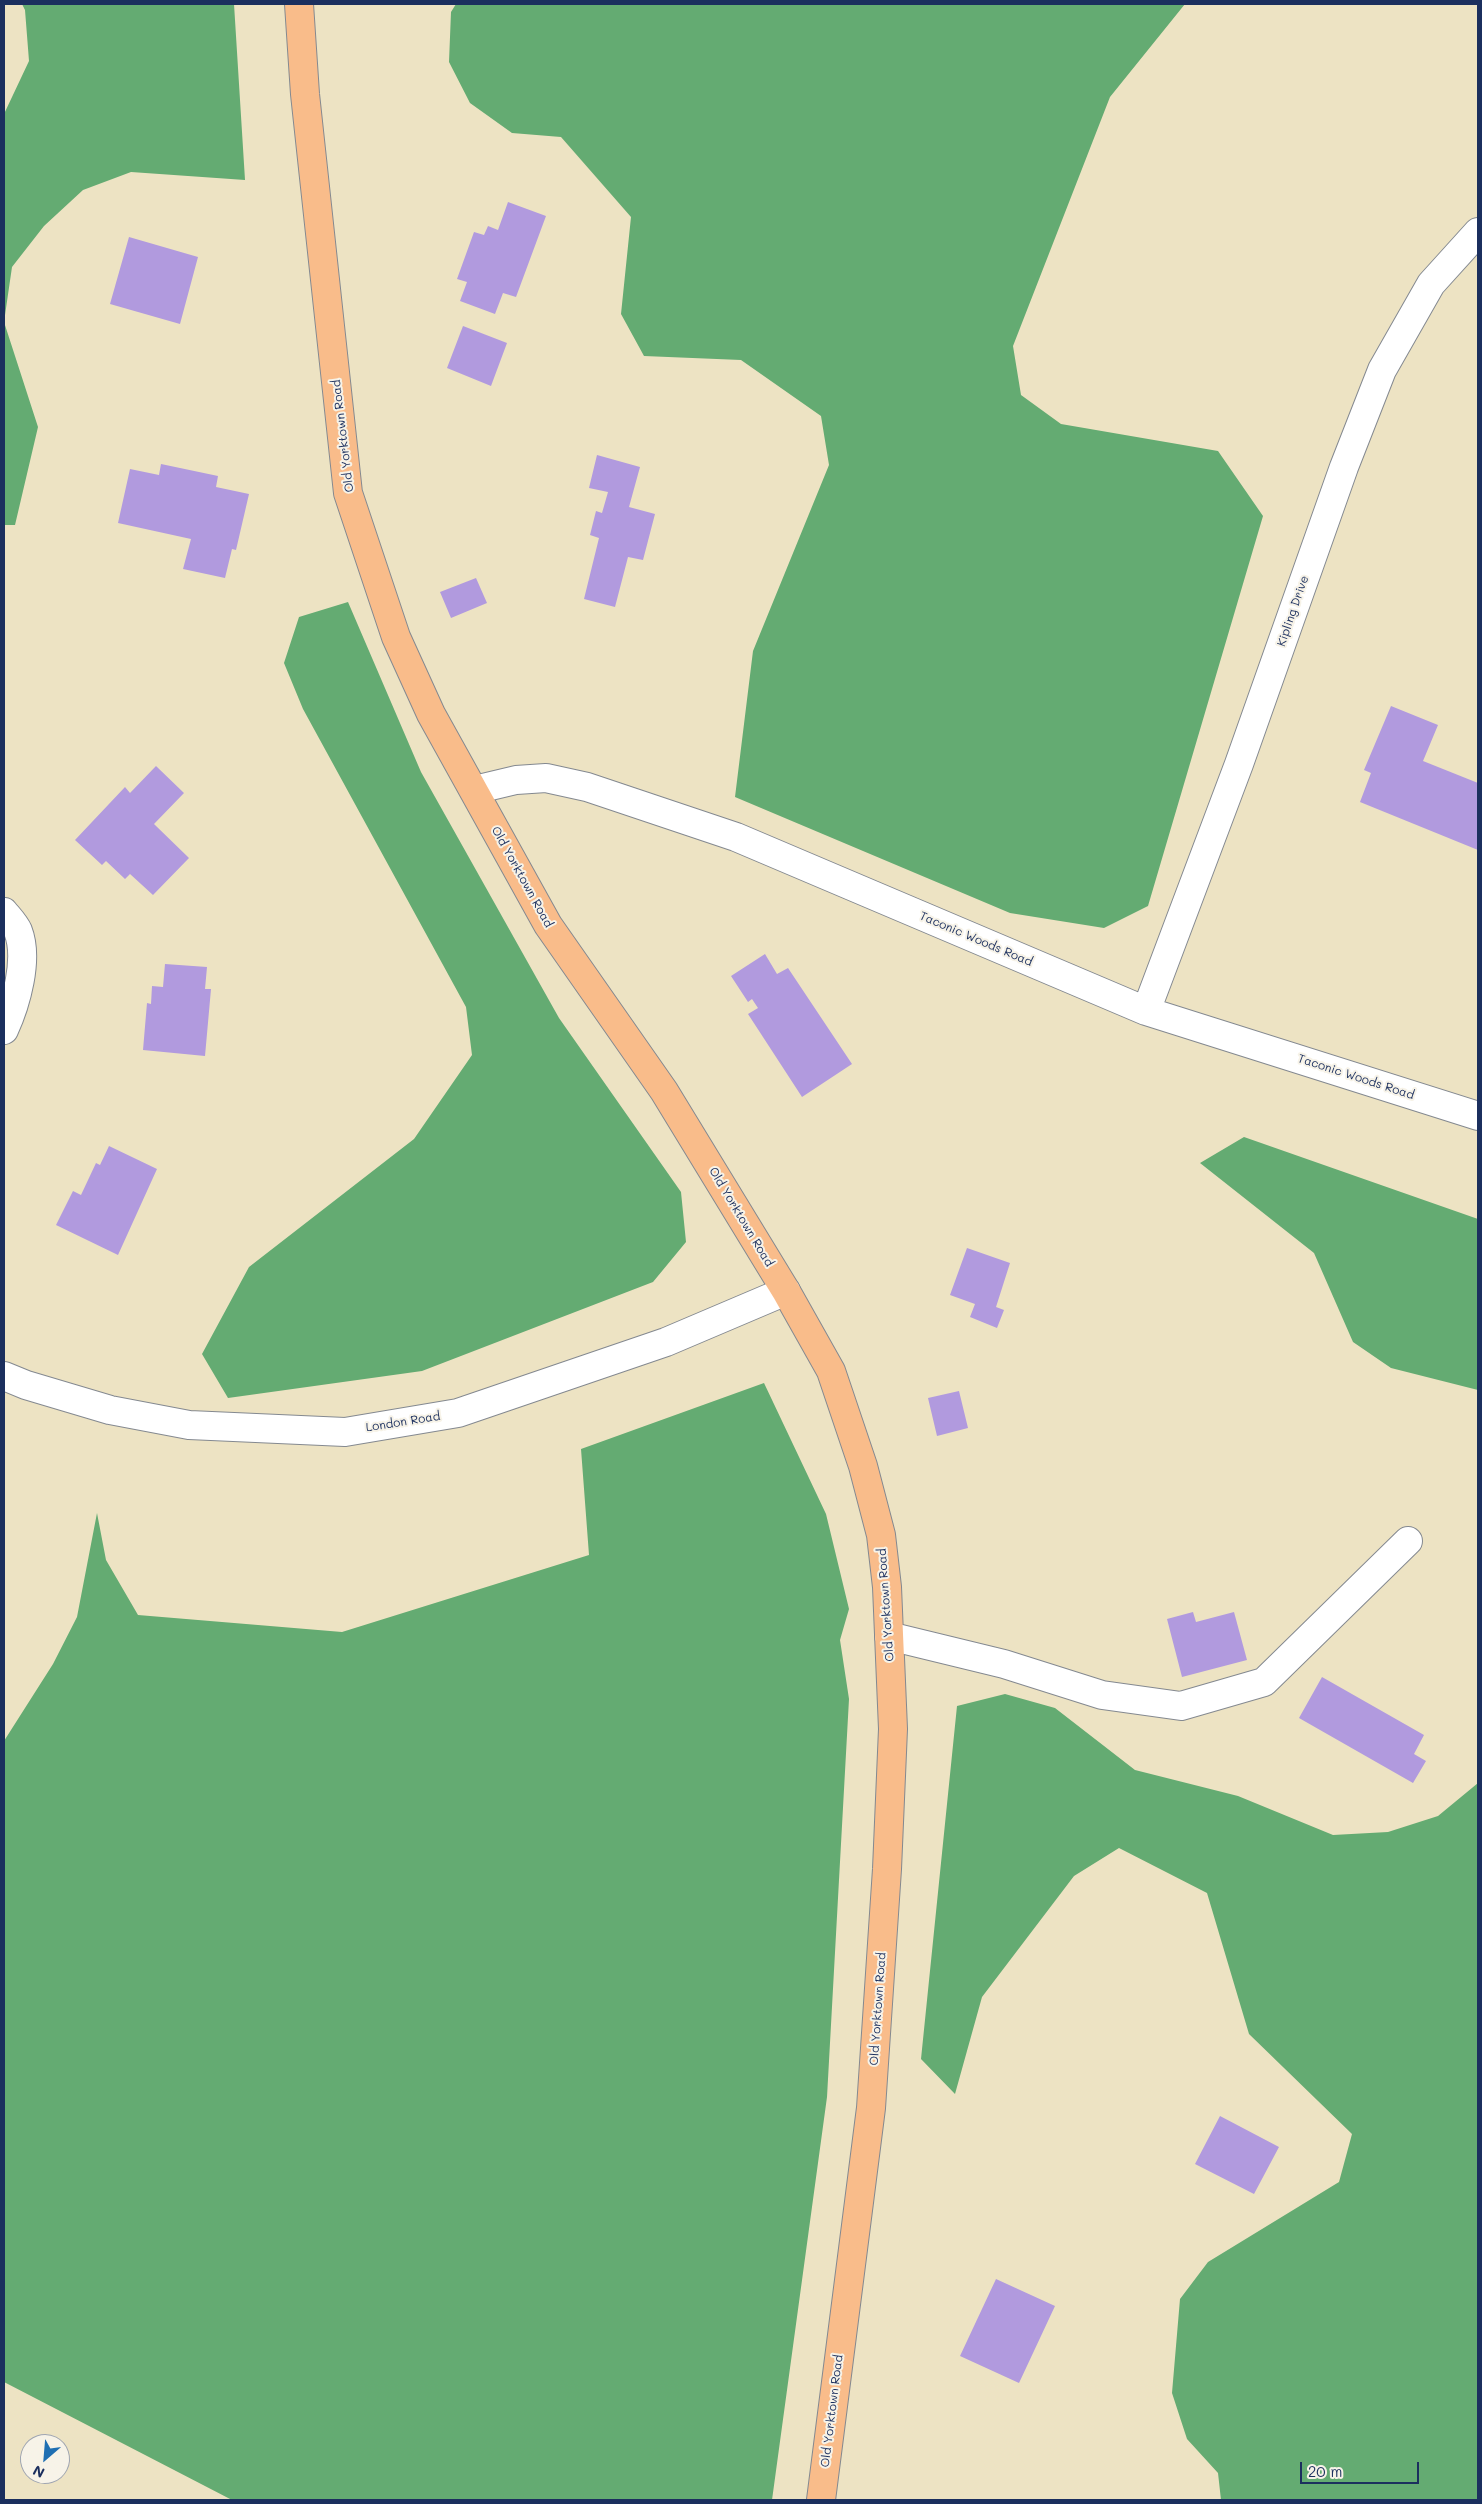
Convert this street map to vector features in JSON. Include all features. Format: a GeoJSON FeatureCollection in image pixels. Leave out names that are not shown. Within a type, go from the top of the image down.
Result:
{"type":"FeatureCollection","features":[{"type":"Feature","properties":{"kind":"main road","name":"Old Yorktown Road"},"geometry":{"type":"LineString","coordinates":[[299,4],[305,94],[348,493],[396,637],[431,714],[548,926],[664,1091],[786,1291],[831,1371],[864,1466],[881,1536],[887,1587],[893,1729],[887,1869],[871,2108],[820,2500]]}},
{"type":"Feature","properties":{"kind":"street","name":"Kipling Drive"},"geometry":{"type":"LineString","coordinates":[[1146,1011],[1240,764],[1344,467],[1382,370],[1431,284],[1478,232]]}},
{"type":"Feature","properties":{"kind":"street","name":"Taconic Woods Road"},"geometry":{"type":"LineString","coordinates":[[474,790],[516,780],[546,778],[587,787],[736,838],[1146,1011],[1478,1116]]}},
{"type":"Feature","properties":{"kind":"street"},"geometry":{"type":"LineString","coordinates":[[4,912],[18,929],[23,954],[14,1008],[4,1030]]}},
{"type":"Feature","properties":{"kind":"street","name":"London Road"},"geometry":{"type":"LineString","coordinates":[[4,1376],[26,1385],[110,1410],[189,1425],[345,1432],[458,1413],[666,1342],[786,1291]]}},
{"type":"Feature","properties":{"kind":"street"},"geometry":{"type":"LineString","coordinates":[[889,1636],[1004,1664],[1102,1695],[1181,1706],[1264,1682],[1408,1542]]}},
{"type":"Feature","properties":{"kind":"green space"},"geometry":{"type":"Polygon","coordinates":[[[22,4],[234,4],[245,180],[131,172],[83,190],[44,226],[12,267],[4,322],[4,114],[29,61],[25,10],[22,4]]]}},
{"type":"Feature","properties":{"kind":"green space"},"geometry":{"type":"Polygon","coordinates":[[[456,4],[1185,4],[1110,97],[1013,346],[1021,395],[1061,424],[1218,451],[1263,516],[1148,906],[1104,928],[1010,913],[735,797],[753,651],[829,465],[821,416],[741,360],[644,356],[621,314],[631,217],[561,137],[512,133],[470,103],[449,62],[451,12],[456,4]]]}},
{"type":"Feature","properties":{"kind":"green space"},"geometry":{"type":"Polygon","coordinates":[[[4,322],[38,427],[15,525],[4,525],[4,322]]]}},
{"type":"Feature","properties":{"kind":"green space"},"geometry":{"type":"Polygon","coordinates":[[[348,602],[421,772],[559,1018],[681,1192],[686,1242],[653,1282],[422,1371],[228,1398],[202,1354],[249,1267],[414,1139],[472,1055],[466,1007],[303,709],[284,663],[299,617],[348,602]]]}},
{"type":"Feature","properties":{"kind":"green space"},"geometry":{"type":"Polygon","coordinates":[[[1244,1137],[1478,1219],[1478,1390],[1391,1368],[1353,1342],[1314,1253],[1200,1163],[1244,1137]]]}},
{"type":"Feature","properties":{"kind":"green space"},"geometry":{"type":"Polygon","coordinates":[[[764,1383],[826,1514],[849,1609],[840,1640],[849,1699],[827,2097],[772,2500],[232,2500],[4,2382],[4,1741],[53,1664],[77,1617],[97,1513],[106,1560],[138,1615],[342,1632],[589,1555],[581,1449],[764,1383]]]}},
{"type":"Feature","properties":{"kind":"green space"},"geometry":{"type":"Polygon","coordinates":[[[1005,1694],[1055,1708],[1135,1770],[1238,1796],[1333,1835],[1388,1832],[1438,1816],[1478,1783],[1478,2500],[1221,2500],[1218,2473],[1187,2439],[1172,2393],[1180,2299],[1208,2262],[1339,2182],[1352,2134],[1249,2034],[1207,1893],[1119,1848],[1074,1876],[982,1997],[955,2094],[921,2059],[957,1706],[1005,1694]]]}},
{"type":"Feature","properties":{"kind":"building"},"geometry":{"type":"Polygon","coordinates":[[[508,202],[546,216],[516,297],[503,293],[495,314],[460,301],[467,282],[457,279],[474,232],[484,235],[488,226],[498,230],[508,202]]]}},
{"type":"Feature","properties":{"kind":"building"},"geometry":{"type":"Polygon","coordinates":[[[129,237],[198,257],[180,324],[110,304],[129,237]]]}},
{"type":"Feature","properties":{"kind":"building"},"geometry":{"type":"Polygon","coordinates":[[[463,326],[507,343],[491,386],[447,368],[463,326]]]}},
{"type":"Feature","properties":{"kind":"building"},"geometry":{"type":"Polygon","coordinates":[[[597,455],[640,467],[629,507],[655,514],[643,560],[628,557],[615,607],[584,599],[599,538],[590,535],[596,511],[602,513],[608,492],[589,488],[597,455]]]}},
{"type":"Feature","properties":{"kind":"building"},"geometry":{"type":"Polygon","coordinates":[[[161,464],[218,476],[216,487],[249,494],[236,550],[232,549],[225,578],[183,569],[191,539],[118,523],[130,469],[159,475],[161,464]]]}},
{"type":"Feature","properties":{"kind":"building"},"geometry":{"type":"Polygon","coordinates":[[[476,578],[487,603],[451,618],[440,592],[476,578]]]}},
{"type":"Feature","properties":{"kind":"building"},"geometry":{"type":"Polygon","coordinates":[[[1391,706],[1438,725],[1423,761],[1478,783],[1478,850],[1360,802],[1371,773],[1364,770],[1391,706]]]}},
{"type":"Feature","properties":{"kind":"building"},"geometry":{"type":"Polygon","coordinates":[[[156,766],[184,793],[154,824],[189,858],[153,895],[130,874],[125,879],[106,861],[102,865],[75,840],[125,787],[130,793],[156,766]]]}},
{"type":"Feature","properties":{"kind":"building"},"geometry":{"type":"Polygon","coordinates":[[[765,954],[777,974],[788,968],[852,1064],[802,1097],[748,1014],[758,1008],[752,999],[748,1002],[731,976],[765,954]]]}},
{"type":"Feature","properties":{"kind":"building"},"geometry":{"type":"Polygon","coordinates":[[[165,964],[207,967],[205,989],[211,989],[205,1056],[143,1050],[147,1003],[151,1004],[152,986],[163,987],[165,964]]]}},
{"type":"Feature","properties":{"kind":"building"},"geometry":{"type":"Polygon","coordinates":[[[109,1146],[157,1169],[118,1255],[56,1225],[73,1191],[81,1195],[96,1163],[100,1165],[109,1146]]]}},
{"type":"Feature","properties":{"kind":"building"},"geometry":{"type":"Polygon","coordinates":[[[967,1248],[1010,1263],[996,1307],[1004,1310],[997,1328],[970,1317],[975,1304],[950,1295],[967,1248]]]}},
{"type":"Feature","properties":{"kind":"building"},"geometry":{"type":"Polygon","coordinates":[[[959,1391],[968,1428],[937,1436],[928,1398],[959,1391]]]}},
{"type":"Feature","properties":{"kind":"building"},"geometry":{"type":"Polygon","coordinates":[[[1193,1612],[1196,1622],[1234,1612],[1247,1660],[1182,1677],[1167,1619],[1193,1612]]]}},
{"type":"Feature","properties":{"kind":"building"},"geometry":{"type":"Polygon","coordinates":[[[1322,1677],[1424,1735],[1414,1754],[1426,1761],[1413,1783],[1299,1718],[1322,1677]]]}},
{"type":"Feature","properties":{"kind":"building"},"geometry":{"type":"Polygon","coordinates":[[[1220,2116],[1279,2147],[1254,2194],[1195,2164],[1220,2116]]]}},
{"type":"Feature","properties":{"kind":"building"},"geometry":{"type":"Polygon","coordinates":[[[996,2279],[1055,2306],[1019,2383],[960,2356],[996,2279]]]}}]}
